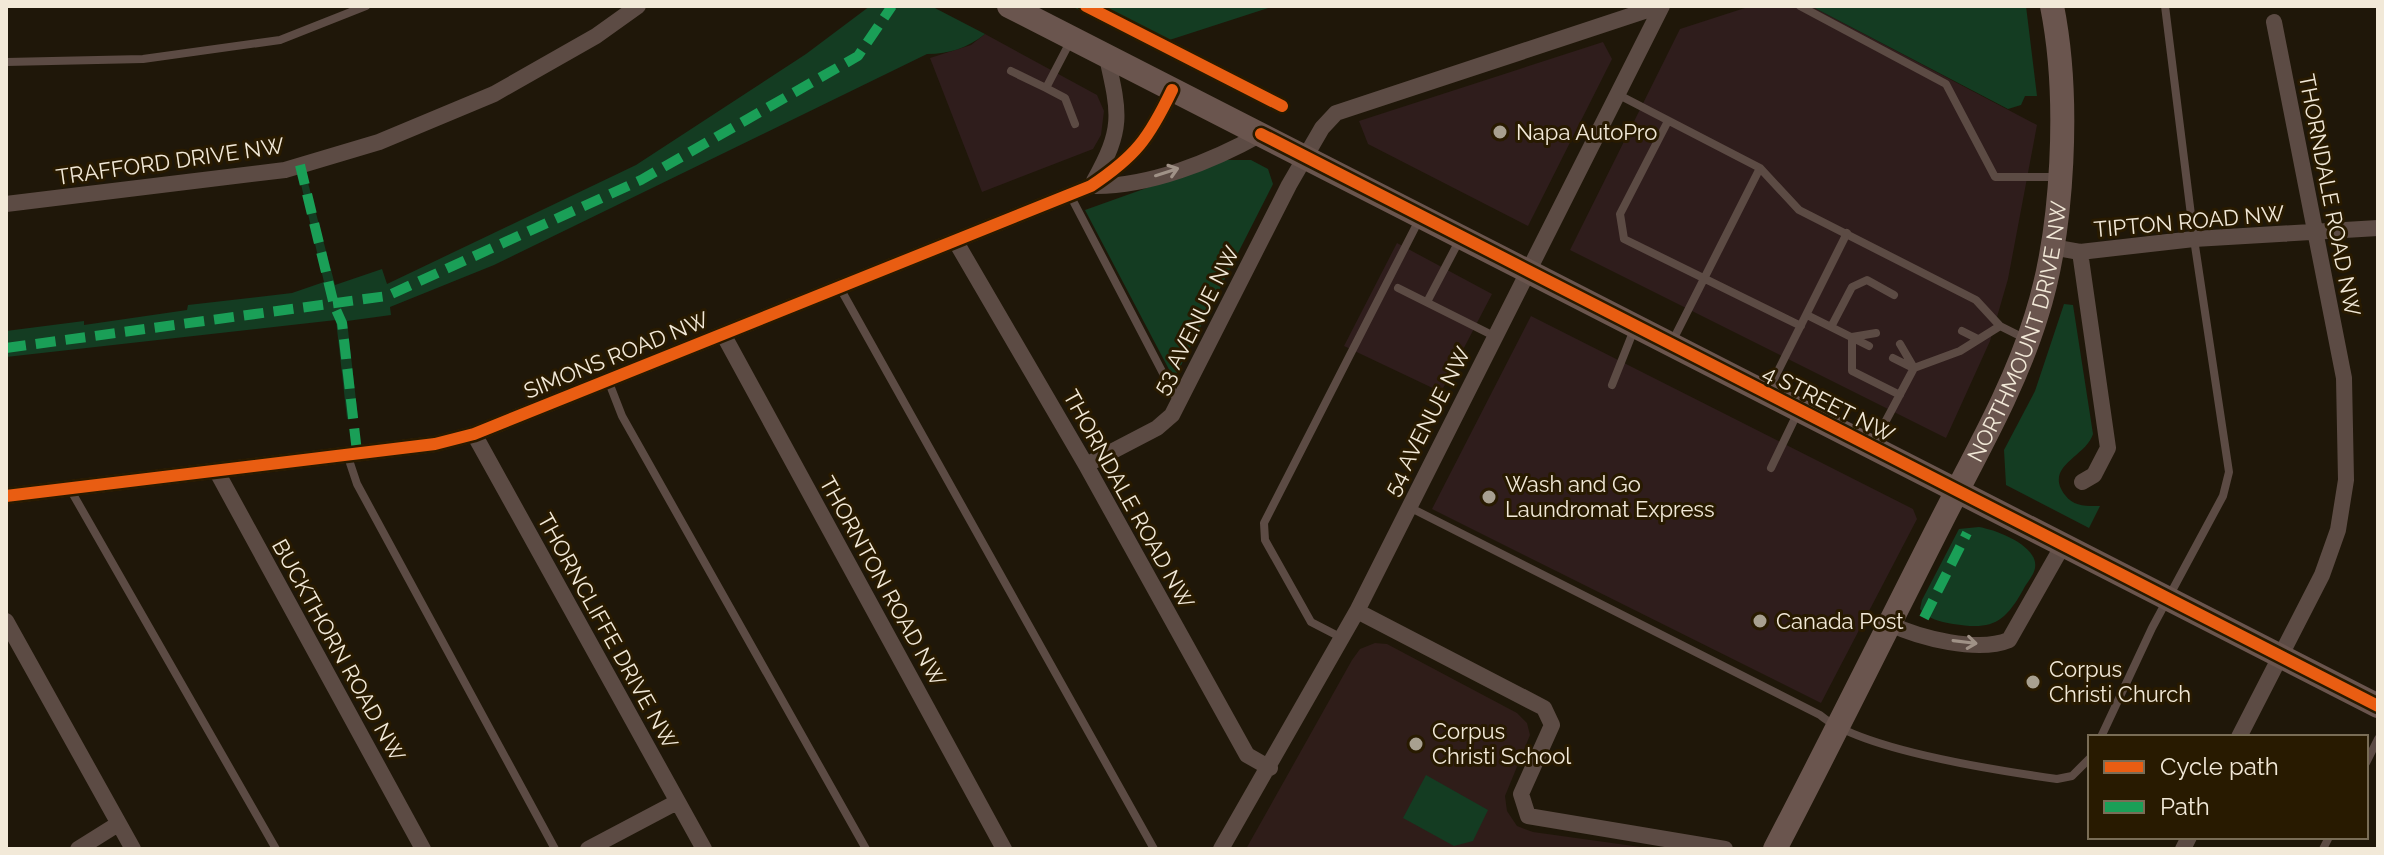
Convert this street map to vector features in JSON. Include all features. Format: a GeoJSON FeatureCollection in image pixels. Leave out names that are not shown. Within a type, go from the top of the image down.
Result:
{"type":"FeatureCollection","features":[{"type":"Feature","properties":{"kind":"main road","name":"4 STREET NW"},"geometry":{"type":"LineString","coordinates":[[1009,6],[2378,706]]}},
{"type":"Feature","properties":{"kind":"main road","name":"NORTHMOUNT DRIVE NW"},"geometry":{"type":"LineString","coordinates":[[1775,849],[1957,491],[2027,339],[2052,247],[2058,177],[2061,94],[2052,6]]}},
{"type":"Feature","properties":{"kind":"street","name":"TRAFFORD DRIVE NW"},"geometry":{"type":"LineString","coordinates":[[6,204],[285,170],[379,142],[494,94],[596,36],[638,6]]}},
{"type":"Feature","properties":{"kind":"street","name":"54 AVENUE NW"},"geometry":{"type":"LineString","coordinates":[[1221,849],[1357,611],[1661,6]]}},
{"type":"Feature","properties":{"kind":"street","name":"53 AVENUE NW"},"geometry":{"type":"LineString","coordinates":[[1086,465],[1157,428],[1172,415],[1305,157],[1322,128],[1347,107],[1661,6]]}},
{"type":"Feature","properties":{"kind":"street","name":"THORNDALE ROAD NW"},"geometry":{"type":"LineString","coordinates":[[2240,735],[2327,560],[2338,530],[2346,480],[2344,378],[2274,22]]}},
{"type":"Feature","properties":{"kind":"street"},"geometry":{"type":"LineString","coordinates":[[1091,186],[1109,153],[1117,128],[1119,111],[1107,58]]}},
{"type":"Feature","properties":{"kind":"street","name":"SIMONS ROAD NW"},"geometry":{"type":"LineString","coordinates":[[6,496],[435,444],[474,434],[1091,186],[1128,162],[1158,119],[1172,90]]}},
{"type":"Feature","properties":{"kind":"street","name":"SIMONS ROAD NW"},"geometry":{"type":"LineString","coordinates":[[1091,186],[1137,182],[1226,153],[1261,134]]}},
{"type":"Feature","properties":{"kind":"street","name":"TIPTON ROAD NW"},"geometry":{"type":"LineString","coordinates":[[2052,247],[2080,252],[2194,239],[2378,228]]}},
{"type":"Feature","properties":{"kind":"street","name":"THORNDALE ROAD NW"},"geometry":{"type":"LineString","coordinates":[[956,242],[1086,465],[1247,755],[1270,768]]}},
{"type":"Feature","properties":{"kind":"street"},"geometry":{"type":"LineString","coordinates":[[2080,252],[2108,448],[2094,475],[2082,482]]}},
{"type":"Feature","properties":{"kind":"street","name":"THORNTON ROAD NW"},"geometry":{"type":"LineString","coordinates":[[723,334],[1004,849]]}},
{"type":"Feature","properties":{"kind":"street","name":"THORNCLIFFE DRIVE NW"},"geometry":{"type":"LineString","coordinates":[[474,434],[704,849]]}},
{"type":"Feature","properties":{"kind":"street","name":"BUCKTHORN ROAD NW"},"geometry":{"type":"LineString","coordinates":[[217,472],[423,849]]}},
{"type":"Feature","properties":{"kind":"street"},"geometry":{"type":"LineString","coordinates":[[1890,624],[1918,637],[1995,646],[2009,640],[2063,545]]}},
{"type":"Feature","properties":{"kind":"street"},"geometry":{"type":"LineString","coordinates":[[1357,611],[1544,708],[1552,725],[1521,794],[1528,816],[1725,849]]}},
{"type":"Feature","properties":{"kind":"street"},"geometry":{"type":"LineString","coordinates":[[6,621],[133,849]]}},
{"type":"Feature","properties":{"kind":"street"},"geometry":{"type":"LineString","coordinates":[[588,849],[677,802]]}},
{"type":"Feature","properties":{"kind":"street"},"geometry":{"type":"LineString","coordinates":[[78,849],[118,824]]}},
{"type":"Feature","properties":{"kind":"lane"},"geometry":{"type":"LineString","coordinates":[[6,62],[143,59],[280,40],[366,6]]}},
{"type":"Feature","properties":{"kind":"lane"},"geometry":{"type":"LineString","coordinates":[[1800,6],[1946,84],[1995,177],[2058,177]]}},
{"type":"Feature","properties":{"kind":"lane"},"geometry":{"type":"LineString","coordinates":[[2102,735],[2168,599],[2223,496],[2229,472],[2194,239],[2165,6]]}},
{"type":"Feature","properties":{"kind":"lane"},"geometry":{"type":"LineString","coordinates":[[1046,88],[1072,39]]}},
{"type":"Feature","properties":{"kind":"lane"},"geometry":{"type":"LineString","coordinates":[[1011,71],[1065,98],[1075,124]]}},
{"type":"Feature","properties":{"kind":"lane"},"geometry":{"type":"LineString","coordinates":[[1617,94],[1760,168],[1799,210],[1976,300],[2000,326],[2027,339]]}},
{"type":"Feature","properties":{"kind":"lane"},"geometry":{"type":"LineString","coordinates":[[1668,121],[1620,214],[1624,239],[1801,326]]}},
{"type":"Feature","properties":{"kind":"lane"},"geometry":{"type":"LineString","coordinates":[[1671,344],[1760,168]]}},
{"type":"Feature","properties":{"kind":"lane"},"geometry":{"type":"LineString","coordinates":[[1070,195],[1178,402]]}},
{"type":"Feature","properties":{"kind":"lane"},"geometry":{"type":"LineString","coordinates":[[1342,638],[1311,622],[1265,540],[1264,523],[1421,216]]}},
{"type":"Feature","properties":{"kind":"lane"},"geometry":{"type":"LineString","coordinates":[[1767,393],[1847,233]]}},
{"type":"Feature","properties":{"kind":"lane"},"geometry":{"type":"LineString","coordinates":[[1427,302],[1461,237]]}},
{"type":"Feature","properties":{"kind":"lane"},"geometry":{"type":"LineString","coordinates":[[1831,327],[1852,287],[1867,280],[1894,295]]}},
{"type":"Feature","properties":{"kind":"lane"},"geometry":{"type":"LineString","coordinates":[[840,288],[1154,849]]}},
{"type":"Feature","properties":{"kind":"lane"},"geometry":{"type":"LineString","coordinates":[[1398,288],[1494,336]]}},
{"type":"Feature","properties":{"kind":"lane"},"geometry":{"type":"LineString","coordinates":[[1807,315],[1869,346]]}},
{"type":"Feature","properties":{"kind":"lane"},"geometry":{"type":"LineString","coordinates":[[1872,447],[1914,368],[1960,351],[2000,326]]}},
{"type":"Feature","properties":{"kind":"lane"},"geometry":{"type":"LineString","coordinates":[[1612,385],[1636,327]]}},
{"type":"Feature","properties":{"kind":"lane"},"geometry":{"type":"LineString","coordinates":[[1962,331],[1978,339]]}},
{"type":"Feature","properties":{"kind":"lane"},"geometry":{"type":"LineString","coordinates":[[1852,337],[1876,333]]}},
{"type":"Feature","properties":{"kind":"lane"},"geometry":{"type":"LineString","coordinates":[[1852,337],[1852,371],[1900,395]]}},
{"type":"Feature","properties":{"kind":"lane"},"geometry":{"type":"LineString","coordinates":[[1900,344],[1914,368]]}},
{"type":"Feature","properties":{"kind":"lane"},"geometry":{"type":"LineString","coordinates":[[1893,358],[1914,368]]}},
{"type":"Feature","properties":{"kind":"lane"},"geometry":{"type":"LineString","coordinates":[[608,380],[622,416],[866,849]]}},
{"type":"Feature","properties":{"kind":"lane"},"geometry":{"type":"LineString","coordinates":[[1771,468],[1799,410]]}},
{"type":"Feature","properties":{"kind":"lane"},"geometry":{"type":"LineString","coordinates":[[347,454],[357,484],[555,849]]}},
{"type":"Feature","properties":{"kind":"lane"},"geometry":{"type":"LineString","coordinates":[[69,489],[276,849]]}},
{"type":"Feature","properties":{"kind":"lane"},"geometry":{"type":"LineString","coordinates":[[1409,507],[1820,715],[1836,729],[1869,742],[2057,779],[2072,776],[2088,760]]}},
{"type":"Feature","properties":{"kind":"lane"},"geometry":{"type":"LineString","coordinates":[[2368,759],[2378,739]]}},
{"type":"Feature","properties":{"kind":"shaded area"},"geometry":{"type":"Polygon","coordinates":[[[1751,6],[1811,6],[2037,125],[2008,279],[1990,341],[1946,438],[1570,250],[1680,29],[1751,6]]]}},
{"type":"Feature","properties":{"kind":"shaded area"},"geometry":{"type":"Polygon","coordinates":[[[985,34],[1097,95],[1104,111],[1101,135],[1093,149],[982,192],[930,58],[971,45],[985,34]]]}},
{"type":"Feature","properties":{"kind":"shaded area"},"geometry":{"type":"Polygon","coordinates":[[[1603,42],[1612,59],[1528,226],[1368,144],[1359,121],[1603,42]]]}},
{"type":"Feature","properties":{"kind":"shaded area"},"geometry":{"type":"Polygon","coordinates":[[[1397,243],[1492,294],[1441,392],[1344,346],[1397,243]]]}},
{"type":"Feature","properties":{"kind":"shaded area"},"geometry":{"type":"Polygon","coordinates":[[[1531,316],[1913,509],[1917,519],[1821,703],[1432,509],[1531,316]]]}},
{"type":"Feature","properties":{"kind":"shaded area","name":"Corpus Christi School"},"geometry":{"type":"Polygon","coordinates":[[[1375,643],[1387,644],[1517,713],[1527,723],[1530,735],[1505,796],[1507,811],[1517,826],[1533,832],[1655,849],[1246,849],[1352,660],[1360,649],[1375,643]]]}},
{"type":"Feature","properties":{"kind":"green space"},"geometry":{"type":"Polygon","coordinates":[[[870,6],[931,6],[985,34],[958,49],[927,54],[494,265],[390,307],[391,315],[347,321],[358,418],[347,419],[336,320],[6,357],[6,331],[84,321],[84,325],[187,310],[188,305],[292,293],[324,282],[300,180],[307,179],[335,285],[382,269],[387,284],[636,165],[806,54],[870,6]]]}},
{"type":"Feature","properties":{"kind":"green space"},"geometry":{"type":"Polygon","coordinates":[[[1071,6],[1274,6],[1154,45],[1071,6]]]}},
{"type":"Feature","properties":{"kind":"green space"},"geometry":{"type":"Polygon","coordinates":[[[1811,6],[2026,6],[2037,96],[2025,96],[2021,105],[2008,109],[1811,6]]]}},
{"type":"Feature","properties":{"kind":"green space"},"geometry":{"type":"Polygon","coordinates":[[[1225,160],[1251,160],[1268,169],[1273,184],[1174,379],[1085,210],[1225,160]]]}},
{"type":"Feature","properties":{"kind":"green space"},"geometry":{"type":"Polygon","coordinates":[[[2064,304],[2073,305],[2093,434],[2083,449],[2062,469],[2060,485],[2072,502],[2100,506],[2089,528],[2006,485],[2004,450],[2035,391],[2064,304]]]}},
{"type":"Feature","properties":{"kind":"green space"},"geometry":{"type":"Polygon","coordinates":[[[1979,527],[2006,535],[2024,546],[2034,560],[2033,574],[2009,610],[1995,622],[1966,626],[1931,618],[1920,609],[1922,600],[1959,529],[1979,527]]]}},
{"type":"Feature","properties":{"kind":"green space"},"geometry":{"type":"Polygon","coordinates":[[[1426,775],[1488,810],[1473,841],[1454,846],[1403,818],[1426,775]]]}},
{"type":"Feature","properties":{"kind":"marked path"},"geometry":{"type":"LineString","coordinates":[[6,348],[387,296],[641,180],[858,56],[892,6]]}},
{"type":"Feature","properties":{"kind":"marked path"},"geometry":{"type":"LineString","coordinates":[[300,165],[334,305],[342,323],[357,452]]}},
{"type":"Feature","properties":{"kind":"marked path"},"geometry":{"type":"LineString","coordinates":[[1924,618],[1967,533]]}},
{"type":"Feature","properties":{"kind":"cycle path"},"geometry":{"type":"LineString","coordinates":[[1086,6],[1282,106]]}},
{"type":"Feature","properties":{"kind":"cycle path"},"geometry":{"type":"LineString","coordinates":[[6,496],[435,444],[474,434],[1091,186],[1140,145],[1172,90]]}},
{"type":"Feature","properties":{"kind":"cycle path"},"geometry":{"type":"LineString","coordinates":[[1261,134],[2378,706]]}},
{"type":"Feature","properties":{"kind":"place","name":"Napa AutoPro"},"geometry":{"type":"Point","coordinates":[1500,132]}},
{"type":"Feature","properties":{"kind":"place","name":"Wash and Go Laundromat Express"},"geometry":{"type":"Point","coordinates":[1489,497]}},
{"type":"Feature","properties":{"kind":"place","name":"Canada Post"},"geometry":{"type":"Point","coordinates":[1760,621]}},
{"type":"Feature","properties":{"kind":"place","name":"Corpus Christi Church"},"geometry":{"type":"Point","coordinates":[2033,682]}},
{"type":"Feature","properties":{"kind":"place","name":"Corpus Christi School"},"geometry":{"type":"Point","coordinates":[1416,744]}}]}
